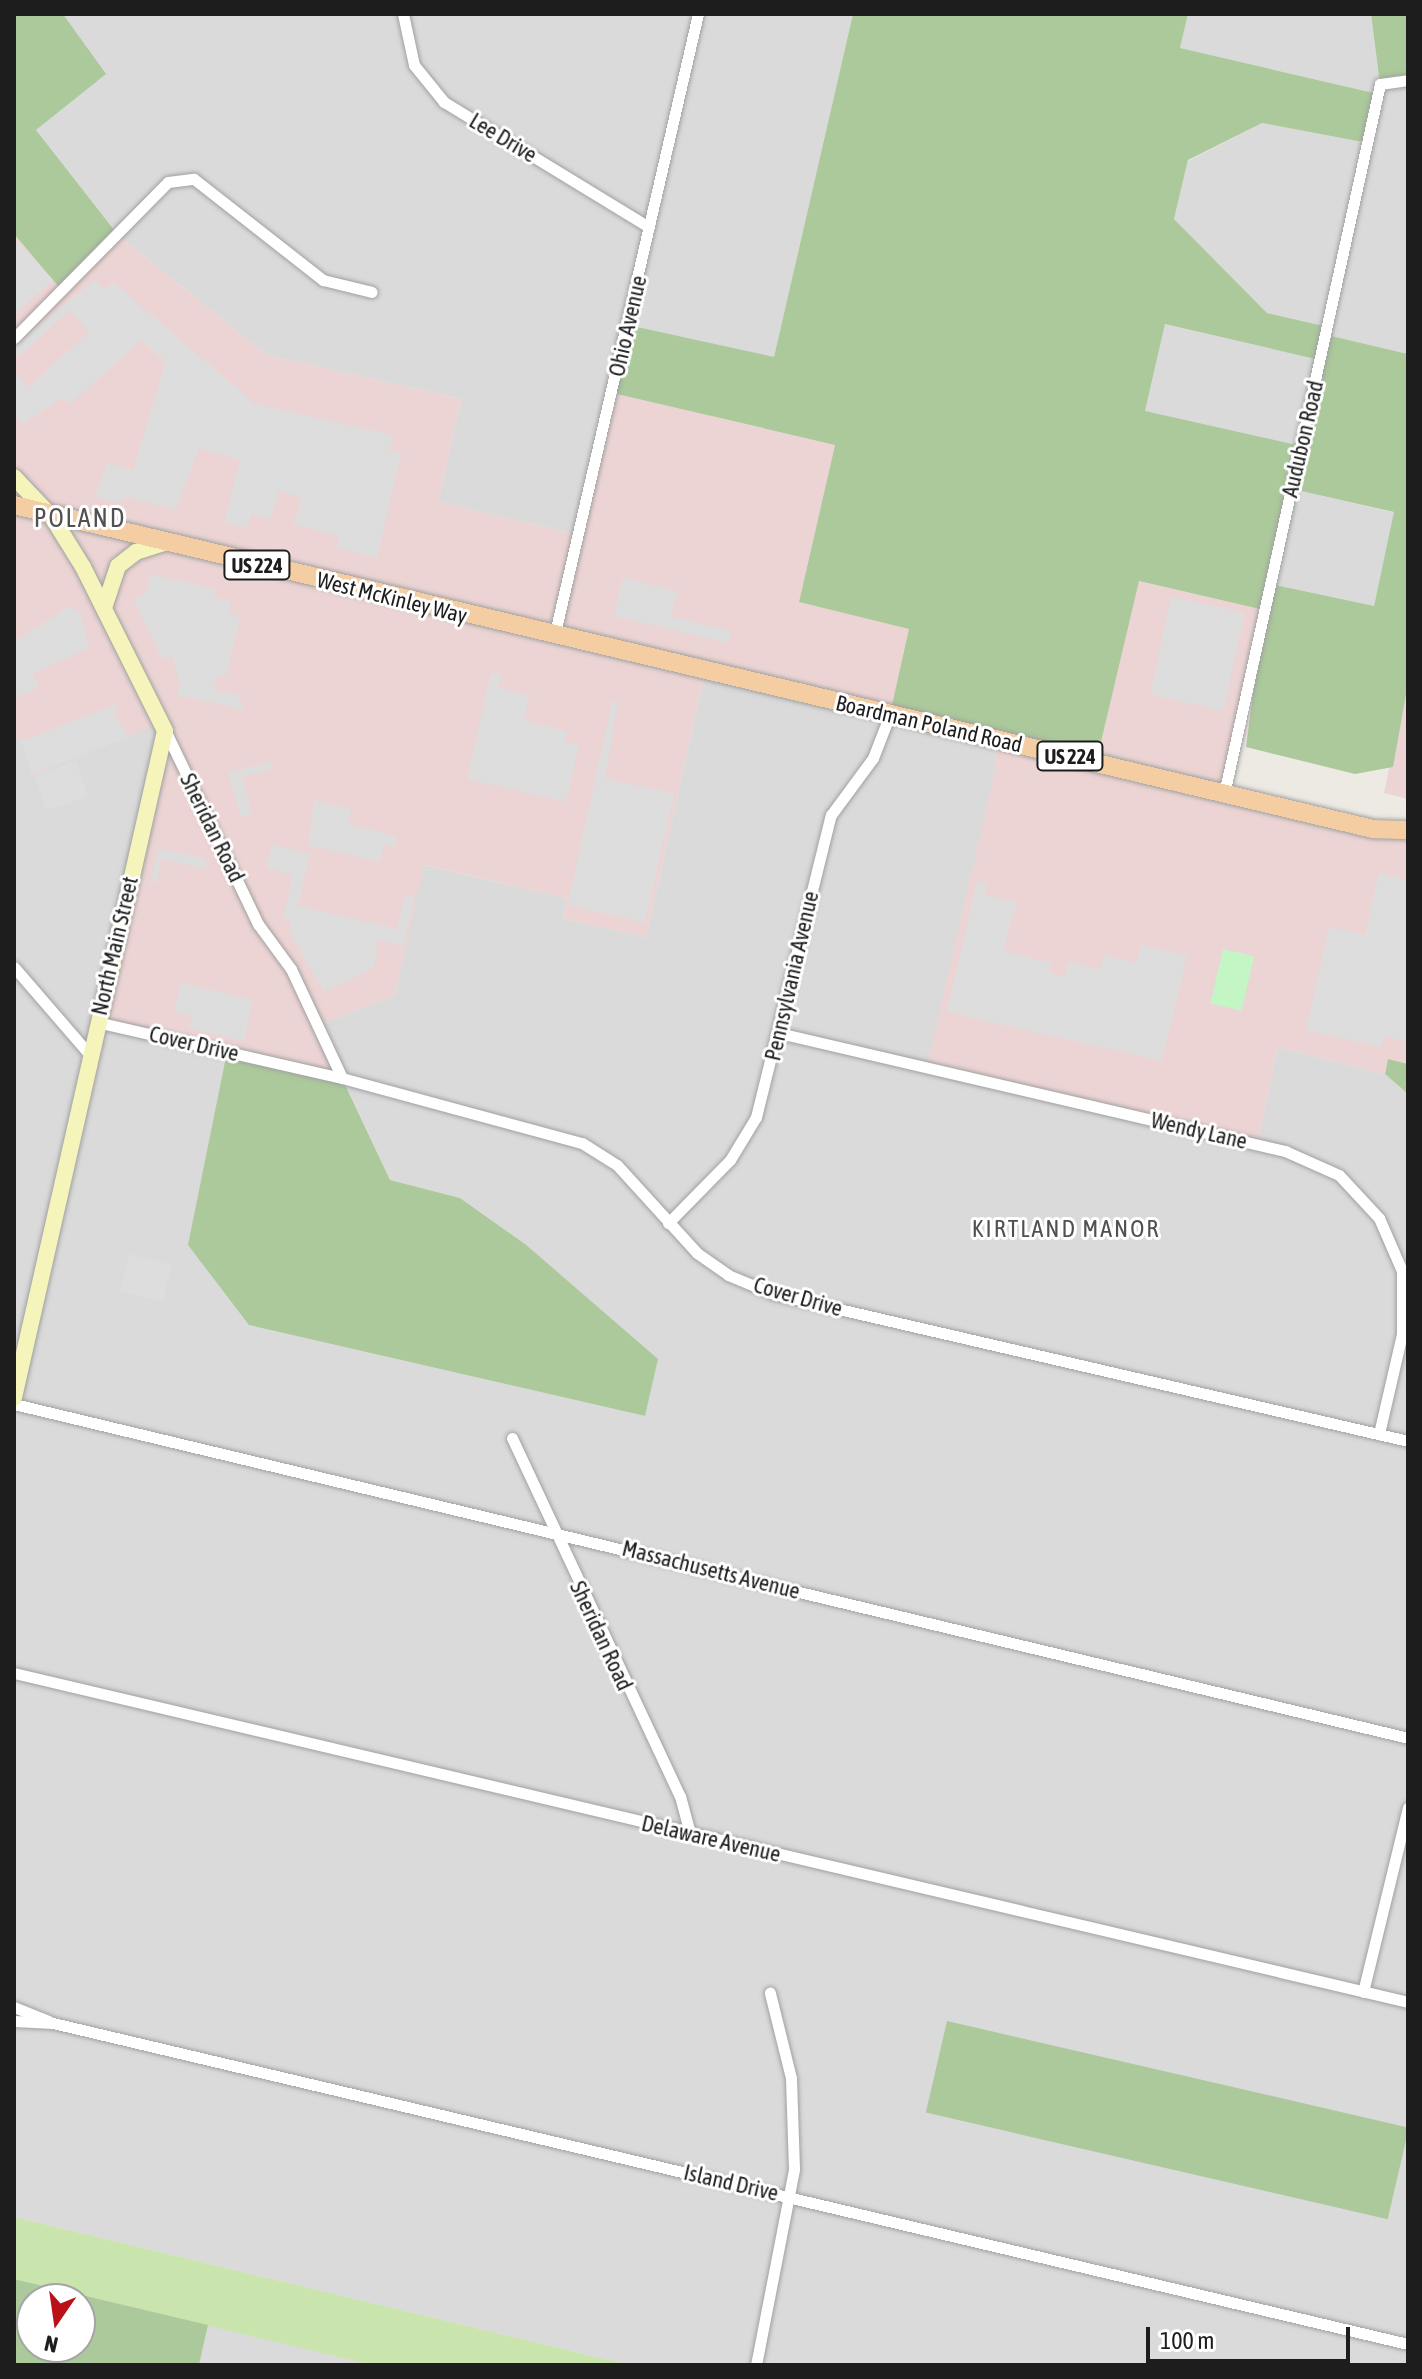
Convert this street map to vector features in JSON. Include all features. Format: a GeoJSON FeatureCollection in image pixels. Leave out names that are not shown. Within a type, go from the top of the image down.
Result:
{"type":"FeatureCollection","features":[{"type":"Feature","properties":{"kind":"main road"},"geometry":{"type":"LineString","coordinates":[[14,477],[52,517],[104,608],[165,731]]}},
{"type":"Feature","properties":{"kind":"main road","name":"US 224"},"geometry":{"type":"LineString","coordinates":[[14,505],[52,517]]}},
{"type":"Feature","properties":{"kind":"main road","name":"West McKinley Way"},"geometry":{"type":"LineString","coordinates":[[52,517],[732,678]]}},
{"type":"Feature","properties":{"kind":"main road"},"geometry":{"type":"LineString","coordinates":[[104,608],[118,566],[136,552],[163,543]]}},
{"type":"Feature","properties":{"kind":"main road","name":"Boardman Poland Road"},"geometry":{"type":"LineString","coordinates":[[732,678],[1373,829],[1408,830]]}},
{"type":"Feature","properties":{"kind":"main road","name":"North Main Street"},"geometry":{"type":"LineString","coordinates":[[14,1398],[165,731]]}},
{"type":"Feature","properties":{"kind":"street","name":"Lee Drive"},"geometry":{"type":"LineString","coordinates":[[403,14],[414,65],[444,102],[649,227]]}},
{"type":"Feature","properties":{"kind":"street","name":"Ohio Avenue"},"geometry":{"type":"LineString","coordinates":[[554,637],[698,14]]}},
{"type":"Feature","properties":{"kind":"street","name":"Audubon Road"},"geometry":{"type":"LineString","coordinates":[[1224,794],[1380,84],[1408,80]]}},
{"type":"Feature","properties":{"kind":"street"},"geometry":{"type":"LineString","coordinates":[[14,338],[168,182],[194,179],[323,280],[372,292]]}},
{"type":"Feature","properties":{"kind":"street","name":"Pennsylvania Avenue"},"geometry":{"type":"LineString","coordinates":[[668,1223],[711,1183],[745,1138],[765,1092],[831,815],[873,758],[890,714]]}},
{"type":"Feature","properties":{"kind":"street","name":"Sheridan Road"},"geometry":{"type":"LineString","coordinates":[[165,731],[258,924],[291,969],[342,1078]]}},
{"type":"Feature","properties":{"kind":"street"},"geometry":{"type":"LineString","coordinates":[[14,967],[90,1055]]}},
{"type":"Feature","properties":{"kind":"street","name":"Cover Drive"},"geometry":{"type":"LineString","coordinates":[[97,1022],[342,1078],[582,1143],[617,1165],[668,1223],[712,1264],[774,1294],[1408,1441]]}},
{"type":"Feature","properties":{"kind":"street","name":"Wendy Lane"},"geometry":{"type":"LineString","coordinates":[[779,1033],[1285,1151],[1339,1175],[1379,1218],[1402,1271],[1404,1324],[1379,1434]]}},
{"type":"Feature","properties":{"kind":"street","name":"Massachusetts Avenue"},"geometry":{"type":"LineString","coordinates":[[14,1404],[1408,1738]]}},
{"type":"Feature","properties":{"kind":"street","name":"Sheridan Road"},"geometry":{"type":"LineString","coordinates":[[512,1438],[680,1796],[690,1833]]}},
{"type":"Feature","properties":{"kind":"street","name":"Delaware Avenue"},"geometry":{"type":"LineString","coordinates":[[14,1673],[1408,2002]]}},
{"type":"Feature","properties":{"kind":"street"},"geometry":{"type":"LineString","coordinates":[[1363,1992],[1408,1807]]}},
{"type":"Feature","properties":{"kind":"street"},"geometry":{"type":"LineString","coordinates":[[756,2365],[789,2197],[793,2099],[770,1993]]}},
{"type":"Feature","properties":{"kind":"street","name":"Island Drive"},"geometry":{"type":"LineString","coordinates":[[14,2007],[53,2023],[1408,2344]]}},
{"type":"Feature","properties":{"kind":"street","name":"Island Drive"},"geometry":{"type":"LineString","coordinates":[[14,2021],[53,2023]]}},
{"type":"Feature","properties":{"kind":"shaded area"},"geometry":{"type":"Polygon","coordinates":[[[63,14],[853,14],[774,357],[580,535],[438,502],[461,399],[266,355],[118,235],[36,130],[105,74],[63,14]]]}},
{"type":"Feature","properties":{"kind":"shaded area"},"geometry":{"type":"Polygon","coordinates":[[[1188,14],[1371,14],[1380,84],[1408,80],[1408,354],[1326,335],[1327,327],[1267,313],[1174,219],[1188,161],[1262,123],[1368,143],[1378,94],[1180,48],[1188,14]]]}},
{"type":"Feature","properties":{"kind":"shaded area"},"geometry":{"type":"Polygon","coordinates":[[[14,234],[62,291],[118,235],[266,355],[461,399],[438,502],[580,535],[612,393],[835,445],[799,602],[910,629],[890,714],[705,672],[646,937],[563,919],[567,898],[424,865],[395,995],[318,1025],[342,1078],[97,1022],[161,722],[32,776],[24,740],[14,740],[14,234]]]}},
{"type":"Feature","properties":{"kind":"shaded area"},"geometry":{"type":"Polygon","coordinates":[[[14,238],[53,280],[14,315],[14,238]]]}},
{"type":"Feature","properties":{"kind":"shaded area"},"geometry":{"type":"Polygon","coordinates":[[[94,280],[105,290],[113,282],[255,404],[393,435],[390,451],[401,454],[377,558],[337,548],[339,535],[294,525],[301,497],[278,491],[271,519],[251,514],[247,528],[224,523],[240,460],[199,448],[176,510],[127,497],[117,503],[95,496],[107,463],[133,470],[166,361],[140,341],[70,404],[62,398],[23,424],[14,414],[14,372],[29,387],[89,332],[70,310],[14,360],[14,346],[94,280]]]}},
{"type":"Feature","properties":{"kind":"shaded area"},"geometry":{"type":"Polygon","coordinates":[[[1165,324],[1320,360],[1300,447],[1145,412],[1165,324]]]}},
{"type":"Feature","properties":{"kind":"shaded area"},"geometry":{"type":"Polygon","coordinates":[[[1292,489],[1395,513],[1373,608],[1270,584],[1292,489]]]}},
{"type":"Feature","properties":{"kind":"shaded area"},"geometry":{"type":"Polygon","coordinates":[[[150,574],[215,589],[214,597],[231,601],[229,613],[240,616],[226,676],[217,676],[214,690],[238,695],[245,710],[177,695],[180,683],[172,656],[162,659],[134,600],[147,592],[150,574]]]}},
{"type":"Feature","properties":{"kind":"shaded area"},"geometry":{"type":"Polygon","coordinates":[[[623,578],[677,591],[671,617],[731,631],[728,643],[614,616],[623,578]]]}},
{"type":"Feature","properties":{"kind":"shaded area"},"geometry":{"type":"Polygon","coordinates":[[[1138,581],[1264,610],[1224,793],[1408,830],[1408,1064],[1388,1059],[1385,1074],[1278,1047],[1257,1144],[927,1067],[996,766],[995,738],[1096,763],[1138,581]]]}},
{"type":"Feature","properties":{"kind":"shaded area"},"geometry":{"type":"Polygon","coordinates":[[[1171,597],[1244,613],[1224,710],[1150,695],[1171,597]]]}},
{"type":"Feature","properties":{"kind":"shaded area"},"geometry":{"type":"Polygon","coordinates":[[[69,606],[80,612],[89,648],[33,673],[39,687],[14,698],[14,642],[69,606]]]}},
{"type":"Feature","properties":{"kind":"shaded area"},"geometry":{"type":"Polygon","coordinates":[[[705,672],[995,738],[996,766],[1257,1144],[1278,1047],[1385,1074],[1408,1094],[1408,2365],[630,2365],[14,2217],[14,740],[24,740],[32,775],[161,721],[227,1052],[249,1325],[645,1416],[525,1244],[460,1198],[390,1180],[318,1025],[395,995],[423,865],[567,898],[563,919],[646,937],[705,672]]]}},
{"type":"Feature","properties":{"kind":"shaded area"},"geometry":{"type":"Polygon","coordinates":[[[491,673],[501,675],[498,688],[529,695],[524,721],[567,731],[564,742],[579,745],[566,802],[467,779],[491,673]]]}},
{"type":"Feature","properties":{"kind":"shaded area"},"geometry":{"type":"Polygon","coordinates":[[[1408,677],[1408,799],[1384,793],[1408,677]]]}},
{"type":"Feature","properties":{"kind":"shaded area"},"geometry":{"type":"Polygon","coordinates":[[[612,701],[618,702],[605,778],[674,794],[645,923],[568,905],[612,701]]]}},
{"type":"Feature","properties":{"kind":"shaded area"},"geometry":{"type":"Polygon","coordinates":[[[117,704],[115,715],[128,737],[33,774],[21,741],[117,704]]]}},
{"type":"Feature","properties":{"kind":"shaded area"},"geometry":{"type":"Polygon","coordinates":[[[76,761],[88,796],[46,810],[34,775],[76,761]]]}},
{"type":"Feature","properties":{"kind":"shaded area"},"geometry":{"type":"Polygon","coordinates":[[[271,762],[273,769],[242,777],[252,814],[241,817],[228,772],[271,762]]]}},
{"type":"Feature","properties":{"kind":"shaded area"},"geometry":{"type":"Polygon","coordinates":[[[314,800],[351,809],[348,824],[397,836],[395,847],[384,845],[380,862],[308,845],[314,800]]]}},
{"type":"Feature","properties":{"kind":"shaded area"},"geometry":{"type":"Polygon","coordinates":[[[272,845],[310,854],[298,906],[397,929],[405,895],[415,897],[403,946],[378,940],[374,968],[324,992],[289,930],[291,920],[283,918],[293,875],[266,868],[272,845]]]}},
{"type":"Feature","properties":{"kind":"shaded area"},"geometry":{"type":"Polygon","coordinates":[[[158,848],[207,859],[205,869],[162,859],[157,882],[151,881],[158,848]]]}},
{"type":"Feature","properties":{"kind":"shaded area"},"geometry":{"type":"Polygon","coordinates":[[[1379,873],[1408,880],[1408,1042],[1384,1036],[1381,1047],[1306,1030],[1329,927],[1365,934],[1379,873]]]}},
{"type":"Feature","properties":{"kind":"shaded area"},"geometry":{"type":"Polygon","coordinates":[[[977,881],[987,883],[985,895],[1017,902],[1003,951],[1051,963],[1049,973],[1065,977],[1069,962],[1100,969],[1104,955],[1137,963],[1141,945],[1187,955],[1162,1061],[947,1012],[977,881]]]}},
{"type":"Feature","properties":{"kind":"shaded area"},"geometry":{"type":"Polygon","coordinates":[[[181,983],[253,1000],[244,1041],[190,1028],[192,1016],[174,1012],[181,983]]]}},
{"type":"Feature","properties":{"kind":"shaded area"},"geometry":{"type":"Polygon","coordinates":[[[129,1254],[172,1265],[162,1302],[120,1291],[129,1254]]]}},
{"type":"Feature","properties":{"kind":"shaded area"},"geometry":{"type":"Polygon","coordinates":[[[208,2325],[372,2365],[199,2365],[208,2325]]]}},
{"type":"Feature","properties":{"kind":"green space"},"geometry":{"type":"Polygon","coordinates":[[[14,14],[63,14],[106,74],[36,130],[118,235],[63,292],[14,234],[14,14]]]}},
{"type":"Feature","properties":{"kind":"green space"},"geometry":{"type":"Polygon","coordinates":[[[853,14],[1188,14],[1180,48],[1378,94],[1368,143],[1262,123],[1188,160],[1174,219],[1267,313],[1328,327],[1327,335],[1408,354],[1408,683],[1393,767],[1355,774],[1246,747],[1264,610],[1139,581],[1096,763],[890,714],[909,629],[799,602],[835,445],[613,393],[628,325],[774,357],[853,14]],[[1165,324],[1145,411],[1301,446],[1320,360],[1165,324]],[[1292,489],[1270,584],[1374,606],[1394,512],[1292,489]]]}},
{"type":"Feature","properties":{"kind":"green space"},"geometry":{"type":"Polygon","coordinates":[[[1371,14],[1408,14],[1408,80],[1380,84],[1371,14]]]}},
{"type":"Feature","properties":{"kind":"green space"},"geometry":{"type":"Polygon","coordinates":[[[1223,949],[1254,956],[1242,1011],[1210,1004],[1223,949]]]}},
{"type":"Feature","properties":{"kind":"green space"},"geometry":{"type":"Polygon","coordinates":[[[227,1052],[342,1078],[390,1180],[460,1198],[525,1244],[658,1359],[645,1416],[249,1325],[188,1245],[227,1052]]]}},
{"type":"Feature","properties":{"kind":"green space"},"geometry":{"type":"Polygon","coordinates":[[[1388,1059],[1408,1064],[1408,1094],[1385,1074],[1388,1059]]]}},
{"type":"Feature","properties":{"kind":"green space"},"geometry":{"type":"Polygon","coordinates":[[[947,2021],[1408,2127],[1388,2219],[926,2113],[947,2021]]]}},
{"type":"Feature","properties":{"kind":"green space"},"geometry":{"type":"Polygon","coordinates":[[[14,2217],[630,2365],[372,2365],[96,2299],[96,2283],[31,2283],[14,2279],[14,2217]]]}},
{"type":"Feature","properties":{"kind":"green space"},"geometry":{"type":"Polygon","coordinates":[[[14,2279],[31,2283],[16,2283],[16,2363],[96,2363],[96,2298],[208,2325],[199,2365],[14,2365],[14,2279]]]}},
{"type":"Feature","properties":{"kind":"district","name":"POLAND"},"geometry":{"type":"Point","coordinates":[80,519]}},
{"type":"Feature","properties":{"kind":"district","name":"KIRTLAND MANOR"},"geometry":{"type":"Point","coordinates":[1066,1229]}}]}
